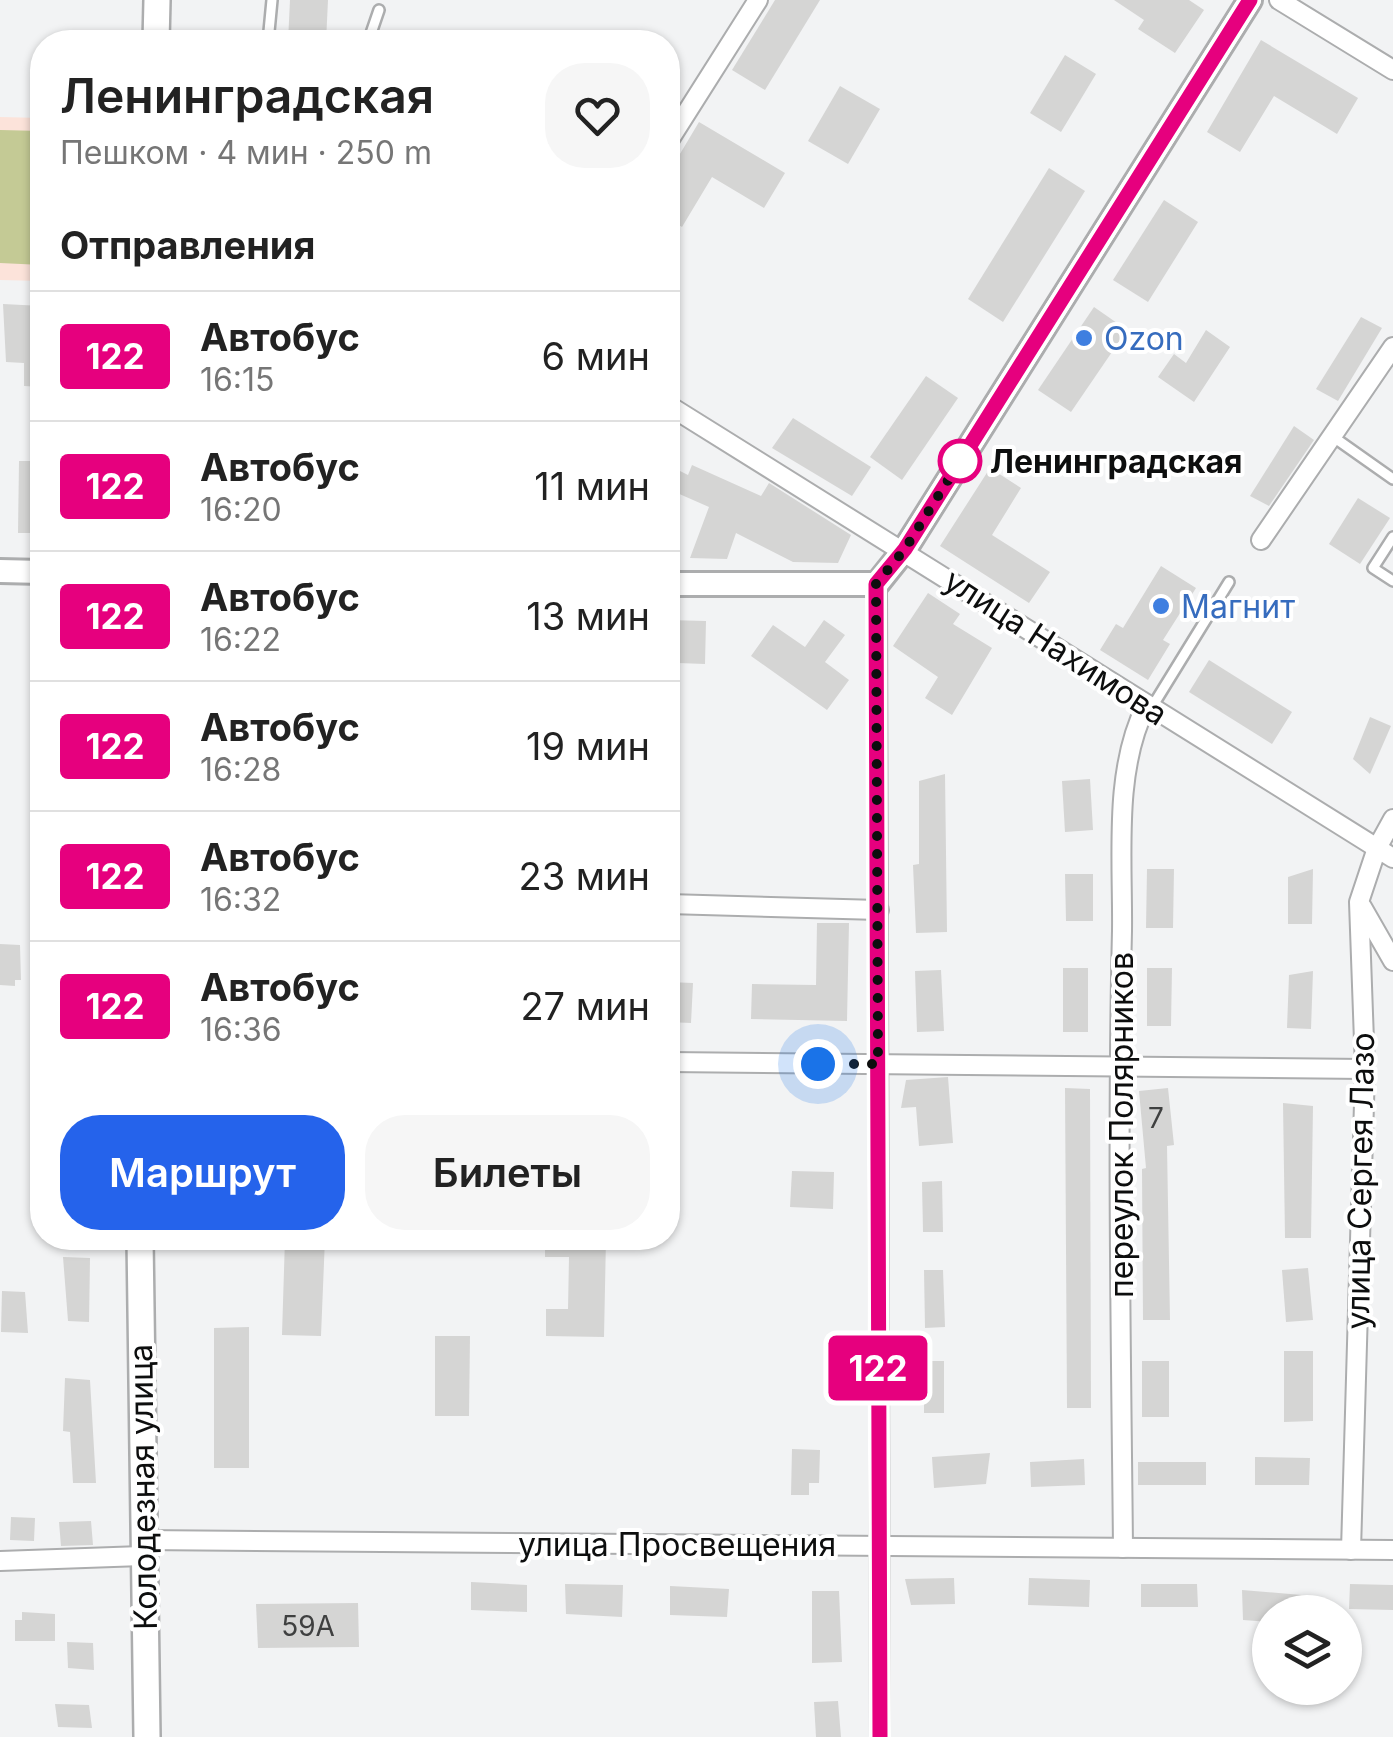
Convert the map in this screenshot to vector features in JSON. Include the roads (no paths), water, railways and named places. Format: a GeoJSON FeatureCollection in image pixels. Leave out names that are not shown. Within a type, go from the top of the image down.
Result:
{"type":"FeatureCollection","features":[{"type":"Feature","properties":{"kind":"main road"},"geometry":{"type":"LineString","coordinates":[[156,30],[157,0]]}},
{"type":"Feature","properties":{"kind":"main road","name":"Колодезная улица"},"geometry":{"type":"LineString","coordinates":[[140,1250],[148,1737]]}},
{"type":"Feature","properties":{"kind":"street"},"geometry":{"type":"LineString","coordinates":[[680,123],[758,0]]}},
{"type":"Feature","properties":{"kind":"street"},"geometry":{"type":"LineString","coordinates":[[880,1737],[876,584],[905,549],[1250,0]]}},
{"type":"Feature","properties":{"kind":"street"},"geometry":{"type":"LineString","coordinates":[[1279,0],[1393,70]]}},
{"type":"Feature","properties":{"kind":"street"},"geometry":{"type":"LineString","coordinates":[[1262,540],[1393,347]]}},
{"type":"Feature","properties":{"kind":"street","name":"улица Нахимова"},"geometry":{"type":"LineString","coordinates":[[680,412],[905,549],[1148,708],[1385,853]]}},
{"type":"Feature","properties":{"kind":"street"},"geometry":{"type":"LineString","coordinates":[[0,571],[30,572]]}},
{"type":"Feature","properties":{"kind":"street"},"geometry":{"type":"LineString","coordinates":[[680,584],[876,584]]}},
{"type":"Feature","properties":{"kind":"street","name":"переулок Полярников"},"geometry":{"type":"LineString","coordinates":[[1123,1548],[1118,1066],[1127,776],[1132,741],[1148,708]]}},
{"type":"Feature","properties":{"kind":"street","name":"улица Сергея Лазо"},"geometry":{"type":"LineString","coordinates":[[1351,1550],[1364,1069],[1359,902],[1385,853],[1393,819]]}},
{"type":"Feature","properties":{"kind":"street"},"geometry":{"type":"LineString","coordinates":[[1359,902],[1393,961]]}},
{"type":"Feature","properties":{"kind":"street"},"geometry":{"type":"LineString","coordinates":[[680,904],[879,910]]}},
{"type":"Feature","properties":{"kind":"street"},"geometry":{"type":"LineString","coordinates":[[680,1062],[1364,1069]]}},
{"type":"Feature","properties":{"kind":"street","name":"улица Просвещения"},"geometry":{"type":"LineString","coordinates":[[0,1561],[142,1548],[878,1546],[1393,1550]]}},
{"type":"Feature","properties":{"kind":"lane"},"geometry":{"type":"LineString","coordinates":[[269,30],[272,0]]}},
{"type":"Feature","properties":{"kind":"lane"},"geometry":{"type":"LineString","coordinates":[[372,30],[380,10]]}},
{"type":"Feature","properties":{"kind":"lane"},"geometry":{"type":"LineString","coordinates":[[1332,436],[1393,479]]}},
{"type":"Feature","properties":{"kind":"lane"},"geometry":{"type":"LineString","coordinates":[[1393,537],[1374,568],[1393,581]]}},
{"type":"Feature","properties":{"kind":"lane"},"geometry":{"type":"LineString","coordinates":[[1148,708],[1229,582]]}},
{"type":"Feature","properties":{"kind":"place","name":"Ozon"},"geometry":{"type":"Point","coordinates":[1084,338]}},
{"type":"Feature","properties":{"kind":"place","name":"Ленинградская"},"geometry":{"type":"Point","coordinates":[960,461]}},
{"type":"Feature","properties":{"kind":"place","name":"Магнит"},"geometry":{"type":"Point","coordinates":[1161,606]}}]}
